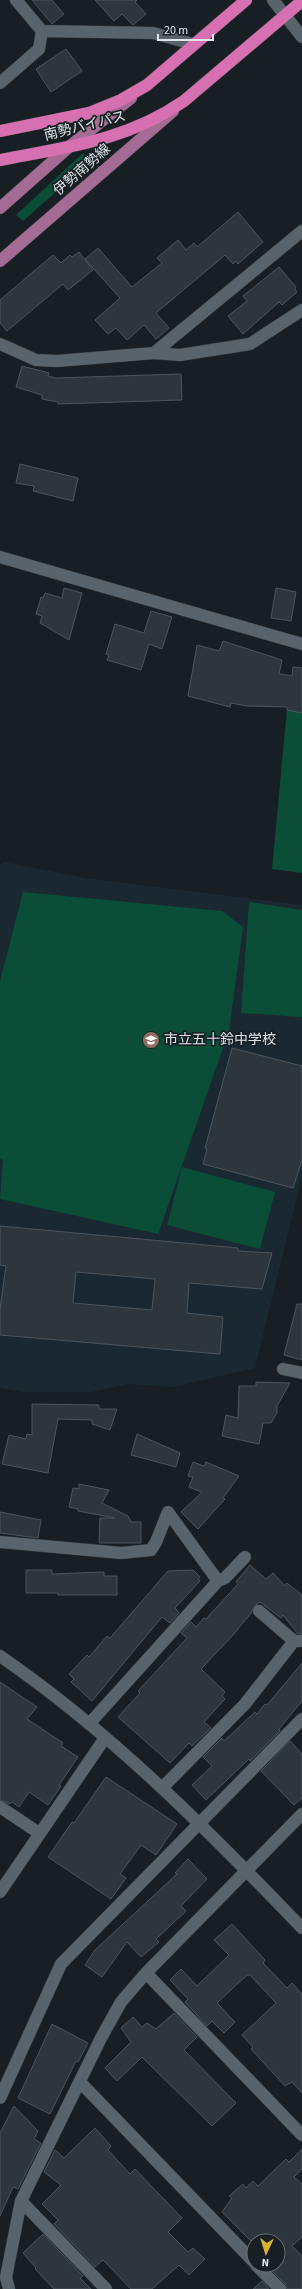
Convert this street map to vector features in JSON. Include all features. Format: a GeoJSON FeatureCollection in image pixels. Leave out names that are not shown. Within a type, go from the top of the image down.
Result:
{"type":"FeatureCollection","features":[{"type":"Feature","properties":{"kind":"highway","name":"南勢バイパス"},"geometry":{"type":"LineString","coordinates":[[0,131],[89,113],[122,100],[147,85],[246,0]]}},
{"type":"Feature","properties":{"kind":"highway","name":"南勢バイパス"},"geometry":{"type":"LineString","coordinates":[[0,160],[110,138],[139,128],[184,101],[302,1]]}},
{"type":"Feature","properties":{"kind":"main road","name":"伊勢南勢線"},"geometry":{"type":"LineString","coordinates":[[0,208],[70,146],[147,85]]}},
{"type":"Feature","properties":{"kind":"main road","name":"伊勢南勢線"},"geometry":{"type":"LineString","coordinates":[[0,261],[184,101]]}},
{"type":"Feature","properties":{"kind":"street"},"geometry":{"type":"LineString","coordinates":[[16,0],[42,30],[153,33],[193,44]]}},
{"type":"Feature","properties":{"kind":"street"},"geometry":{"type":"LineString","coordinates":[[273,0],[284,16],[302,37]]}},
{"type":"Feature","properties":{"kind":"street"},"geometry":{"type":"LineString","coordinates":[[0,83],[39,49],[42,30]]}},
{"type":"Feature","properties":{"kind":"street"},"geometry":{"type":"LineString","coordinates":[[154,353],[302,231]]}},
{"type":"Feature","properties":{"kind":"street"},"geometry":{"type":"LineString","coordinates":[[0,344],[36,360],[57,361],[154,353],[180,355],[250,344],[302,310]]}},
{"type":"Feature","properties":{"kind":"street"},"geometry":{"type":"LineString","coordinates":[[0,557],[302,644]]}},
{"type":"Feature","properties":{"kind":"street"},"geometry":{"type":"LineString","coordinates":[[284,1369],[302,1373]]}},
{"type":"Feature","properties":{"kind":"street"},"geometry":{"type":"LineString","coordinates":[[0,1542],[121,1553],[150,1550],[156,1542],[168,1512],[218,1581]]}},
{"type":"Feature","properties":{"kind":"street"},"geometry":{"type":"LineString","coordinates":[[89,1724],[218,1581],[225,1578],[245,1557]]}},
{"type":"Feature","properties":{"kind":"street"},"geometry":{"type":"LineString","coordinates":[[162,1787],[245,1704],[298,1641],[259,1611]]}},
{"type":"Feature","properties":{"kind":"street"},"geometry":{"type":"LineString","coordinates":[[0,1656],[89,1724],[162,1787],[200,1823],[302,1928]]}},
{"type":"Feature","properties":{"kind":"street"},"geometry":{"type":"LineString","coordinates":[[0,2098],[62,1964],[302,1719]]}},
{"type":"Feature","properties":{"kind":"street"},"geometry":{"type":"LineString","coordinates":[[0,1892],[38,1833],[105,1738]]}},
{"type":"Feature","properties":{"kind":"street"},"geometry":{"type":"LineString","coordinates":[[0,1807],[38,1833]]}},
{"type":"Feature","properties":{"kind":"street"},"geometry":{"type":"LineString","coordinates":[[9,2289],[6,2277],[22,2201],[101,2038],[121,2002],[146,1973],[302,1814]]}},
{"type":"Feature","properties":{"kind":"street"},"geometry":{"type":"LineString","coordinates":[[146,1973],[302,2135]]}},
{"type":"Feature","properties":{"kind":"street"},"geometry":{"type":"LineString","coordinates":[[80,2082],[246,2254]]}},
{"type":"Feature","properties":{"kind":"street"},"geometry":{"type":"LineString","coordinates":[[22,2201],[106,2289]]}},
{"type":"Feature","properties":{"kind":"street"},"geometry":{"type":"LineString","coordinates":[[264,2273],[280,2289]]}},
{"type":"Feature","properties":{"kind":"shaded area","name":"市立五十鈴中学校"},"geometry":{"type":"Polygon","coordinates":[[[4,862],[85,878],[302,905],[302,1176],[255,1368],[173,1387],[129,1384],[91,1392],[23,1392],[0,1388],[0,865],[4,862]]]}},
{"type":"Feature","properties":{"kind":"green space"},"geometry":{"type":"Polygon","coordinates":[[[83,153],[90,162],[23,221],[16,215],[83,153]]]}},
{"type":"Feature","properties":{"kind":"green space"},"geometry":{"type":"Polygon","coordinates":[[[287,709],[302,710],[302,873],[272,869],[287,709]]]}},
{"type":"Feature","properties":{"kind":"green space"},"geometry":{"type":"Polygon","coordinates":[[[23,892],[222,911],[243,927],[229,1031],[158,1234],[0,1199],[3,1160],[0,1159],[0,981],[23,892]]]}},
{"type":"Feature","properties":{"kind":"green space"},"geometry":{"type":"Polygon","coordinates":[[[249,902],[302,910],[302,1017],[241,1013],[249,902]]]}},
{"type":"Feature","properties":{"kind":"green space"},"geometry":{"type":"Polygon","coordinates":[[[182,1167],[275,1192],[260,1249],[167,1225],[182,1167]]]}},
{"type":"Feature","properties":{"kind":"building"},"geometry":{"type":"Polygon","coordinates":[[[32,0],[52,0],[64,14],[52,24],[32,0]]]}},
{"type":"Feature","properties":{"kind":"building"},"geometry":{"type":"Polygon","coordinates":[[[95,0],[137,0],[135,2],[146,14],[133,25],[122,14],[114,21],[95,0]]]}},
{"type":"Feature","properties":{"kind":"building"},"geometry":{"type":"Polygon","coordinates":[[[66,49],[82,71],[51,92],[36,69],[66,49]]]}},
{"type":"Feature","properties":{"kind":"building"},"geometry":{"type":"Polygon","coordinates":[[[238,212],[263,242],[238,264],[236,261],[233,264],[225,255],[156,313],[169,328],[156,339],[144,325],[127,340],[116,328],[108,334],[95,320],[120,298],[85,259],[98,248],[132,287],[162,263],[157,258],[178,240],[186,250],[194,243],[197,247],[238,212]]]}},
{"type":"Feature","properties":{"kind":"building"},"geometry":{"type":"Polygon","coordinates":[[[79,252],[93,270],[68,290],[63,284],[7,331],[0,323],[0,300],[53,255],[61,263],[70,255],[72,257],[79,252]]]}},
{"type":"Feature","properties":{"kind":"building"},"geometry":{"type":"Polygon","coordinates":[[[279,267],[296,287],[295,289],[297,292],[282,305],[279,302],[243,334],[228,316],[247,301],[243,296],[279,267]]]}},
{"type":"Feature","properties":{"kind":"building"},"geometry":{"type":"Polygon","coordinates":[[[22,366],[49,373],[48,376],[56,378],[181,374],[182,400],[58,404],[58,402],[42,399],[42,395],[16,387],[22,366]]]}},
{"type":"Feature","properties":{"kind":"building"},"geometry":{"type":"Polygon","coordinates":[[[20,464],[78,478],[73,501],[33,491],[34,486],[16,483],[20,464]]]}},
{"type":"Feature","properties":{"kind":"building"},"geometry":{"type":"Polygon","coordinates":[[[64,588],[82,593],[69,640],[40,623],[42,616],[36,614],[41,597],[43,598],[45,593],[62,598],[64,588]]]}},
{"type":"Feature","properties":{"kind":"building"},"geometry":{"type":"Polygon","coordinates":[[[276,588],[296,592],[291,621],[271,618],[276,588]]]}},
{"type":"Feature","properties":{"kind":"building"},"geometry":{"type":"Polygon","coordinates":[[[151,611],[172,617],[162,649],[149,644],[141,670],[107,660],[109,655],[106,654],[115,624],[144,633],[151,611]]]}},
{"type":"Feature","properties":{"kind":"building"},"geometry":{"type":"Polygon","coordinates":[[[223,641],[282,660],[279,674],[292,676],[293,667],[302,668],[302,713],[287,710],[287,707],[247,706],[231,703],[230,707],[188,696],[197,645],[219,651],[223,641]]]}},
{"type":"Feature","properties":{"kind":"building"},"geometry":{"type":"Polygon","coordinates":[[[232,1048],[302,1066],[302,1160],[293,1188],[203,1164],[207,1149],[205,1148],[232,1048]]]}},
{"type":"Feature","properties":{"kind":"building"},"geometry":{"type":"Polygon","coordinates":[[[0,1226],[238,1248],[238,1251],[272,1253],[262,1289],[189,1283],[187,1313],[223,1317],[220,1354],[0,1335],[0,1309],[6,1266],[0,1265],[0,1226]],[[76,1272],[73,1303],[152,1310],[155,1279],[76,1272]]]}},
{"type":"Feature","properties":{"kind":"building"},"geometry":{"type":"Polygon","coordinates":[[[297,1304],[302,1304],[302,1360],[284,1355],[297,1304]]]}},
{"type":"Feature","properties":{"kind":"building"},"geometry":{"type":"Polygon","coordinates":[[[256,1382],[290,1383],[277,1406],[277,1413],[271,1423],[263,1423],[259,1444],[222,1436],[226,1415],[238,1418],[239,1386],[256,1386],[256,1382]]]}},
{"type":"Feature","properties":{"kind":"building"},"geometry":{"type":"Polygon","coordinates":[[[32,1404],[99,1405],[99,1409],[117,1409],[110,1430],[92,1424],[92,1420],[58,1419],[48,1473],[2,1464],[9,1435],[26,1439],[27,1434],[32,1435],[32,1404]]]}},
{"type":"Feature","properties":{"kind":"building"},"geometry":{"type":"Polygon","coordinates":[[[137,1434],[180,1453],[176,1467],[131,1455],[137,1434]]]}},
{"type":"Feature","properties":{"kind":"building"},"geometry":{"type":"Polygon","coordinates":[[[193,1462],[204,1466],[206,1462],[239,1476],[223,1498],[225,1499],[198,1529],[181,1512],[202,1492],[189,1487],[193,1477],[188,1476],[193,1462]]]}},
{"type":"Feature","properties":{"kind":"building"},"geometry":{"type":"Polygon","coordinates":[[[79,1484],[109,1490],[102,1503],[128,1516],[131,1522],[141,1522],[141,1543],[99,1543],[100,1518],[115,1518],[78,1511],[78,1509],[69,1507],[73,1488],[79,1489],[79,1484]]]}},
{"type":"Feature","properties":{"kind":"building"},"geometry":{"type":"Polygon","coordinates":[[[0,1512],[41,1520],[38,1538],[0,1533],[0,1512]]]}},
{"type":"Feature","properties":{"kind":"building"},"geometry":{"type":"Polygon","coordinates":[[[250,1565],[266,1579],[273,1573],[285,1586],[287,1583],[302,1595],[302,1634],[298,1634],[283,1615],[281,1618],[260,1602],[254,1606],[252,1612],[233,1635],[201,1669],[225,1692],[222,1696],[225,1699],[204,1722],[211,1728],[192,1746],[189,1743],[170,1763],[118,1717],[140,1693],[138,1691],[187,1638],[181,1633],[191,1622],[196,1627],[204,1618],[206,1619],[238,1584],[236,1582],[250,1565]]]}},
{"type":"Feature","properties":{"kind":"building"},"geometry":{"type":"Polygon","coordinates":[[[26,1570],[52,1570],[52,1574],[104,1572],[104,1576],[117,1576],[117,1595],[58,1595],[58,1593],[26,1593],[26,1570]]]}},
{"type":"Feature","properties":{"kind":"building"},"geometry":{"type":"Polygon","coordinates":[[[193,1570],[200,1577],[198,1579],[200,1581],[175,1608],[179,1613],[170,1623],[162,1617],[92,1701],[71,1682],[74,1679],[69,1674],[87,1655],[89,1657],[107,1636],[110,1638],[168,1571],[193,1570]]]}},
{"type":"Feature","properties":{"kind":"building"},"geometry":{"type":"Polygon","coordinates":[[[302,1663],[302,1701],[279,1729],[280,1731],[250,1761],[249,1759],[206,1800],[192,1785],[212,1766],[203,1757],[222,1738],[224,1741],[255,1712],[257,1714],[265,1704],[267,1705],[302,1663]]]}},
{"type":"Feature","properties":{"kind":"building"},"geometry":{"type":"Polygon","coordinates":[[[0,1682],[37,1707],[27,1719],[63,1743],[61,1746],[78,1757],[59,1785],[61,1786],[48,1805],[29,1792],[19,1807],[12,1802],[10,1804],[0,1800],[0,1682]]]}},
{"type":"Feature","properties":{"kind":"building"},"geometry":{"type":"Polygon","coordinates":[[[290,1741],[302,1754],[302,1798],[294,1805],[261,1771],[290,1741]]]}},
{"type":"Feature","properties":{"kind":"building"},"geometry":{"type":"Polygon","coordinates":[[[106,1777],[177,1824],[156,1855],[141,1845],[120,1874],[126,1878],[111,1899],[48,1857],[106,1777]]]}},
{"type":"Feature","properties":{"kind":"building"},"geometry":{"type":"Polygon","coordinates":[[[188,1859],[207,1879],[181,1906],[186,1911],[156,1939],[159,1942],[141,1957],[127,1942],[102,1977],[85,1965],[95,1950],[177,1874],[175,1873],[188,1859]]]}},
{"type":"Feature","properties":{"kind":"building"},"geometry":{"type":"Polygon","coordinates":[[[232,1924],[265,1960],[263,1963],[287,1988],[292,1983],[302,1994],[302,2093],[292,2082],[285,2086],[251,2049],[253,2047],[242,2035],[276,2003],[250,1975],[247,1975],[217,2003],[235,2022],[224,2033],[212,2021],[207,2026],[185,2002],[188,1999],[170,1980],[181,1969],[197,1986],[229,1955],[214,1940],[232,1924]]]}},
{"type":"Feature","properties":{"kind":"building"},"geometry":{"type":"Polygon","coordinates":[[[174,2013],[197,2037],[184,2050],[236,2103],[212,2126],[142,2057],[117,2081],[105,2068],[131,2042],[121,2028],[133,2017],[142,2027],[147,2023],[156,2029],[174,2013]]]}},
{"type":"Feature","properties":{"kind":"building"},"geometry":{"type":"Polygon","coordinates":[[[52,2024],[88,2043],[78,2062],[76,2061],[50,2114],[18,2098],[52,2024]]]}},
{"type":"Feature","properties":{"kind":"building"},"geometry":{"type":"Polygon","coordinates":[[[14,2106],[38,2131],[34,2139],[41,2143],[18,2189],[13,2187],[0,2216],[0,2133],[14,2106]]]}},
{"type":"Feature","properties":{"kind":"building"},"geometry":{"type":"Polygon","coordinates":[[[95,2128],[111,2146],[108,2150],[130,2174],[135,2169],[182,2218],[168,2232],[188,2252],[193,2248],[205,2259],[189,2275],[179,2265],[152,2289],[131,2289],[103,2260],[95,2267],[54,2224],[58,2220],[42,2204],[61,2185],[44,2172],[55,2150],[64,2158],[95,2128]]]}},
{"type":"Feature","properties":{"kind":"building"},"geometry":{"type":"Polygon","coordinates":[[[302,2149],[302,2169],[294,2177],[302,2184],[302,2237],[292,2246],[302,2256],[302,2289],[287,2289],[285,2284],[274,2273],[286,2273],[286,2233],[246,2233],[246,2236],[222,2212],[232,2198],[229,2196],[243,2184],[246,2188],[253,2181],[258,2186],[286,2159],[289,2162],[302,2149]]]}},
{"type":"Feature","properties":{"kind":"building"},"geometry":{"type":"Polygon","coordinates":[[[43,2234],[83,2276],[80,2278],[91,2289],[54,2289],[35,2269],[36,2268],[23,2253],[43,2234]]]}},
{"type":"Feature","properties":{"kind":"building"},"geometry":{"type":"Polygon","coordinates":[[[262,2281],[269,2289],[253,2289],[262,2281]]]}},
{"type":"Feature","properties":{"kind":"place","name":"市立五十鈴中学校"},"geometry":{"type":"Point","coordinates":[151,1040]}}]}
